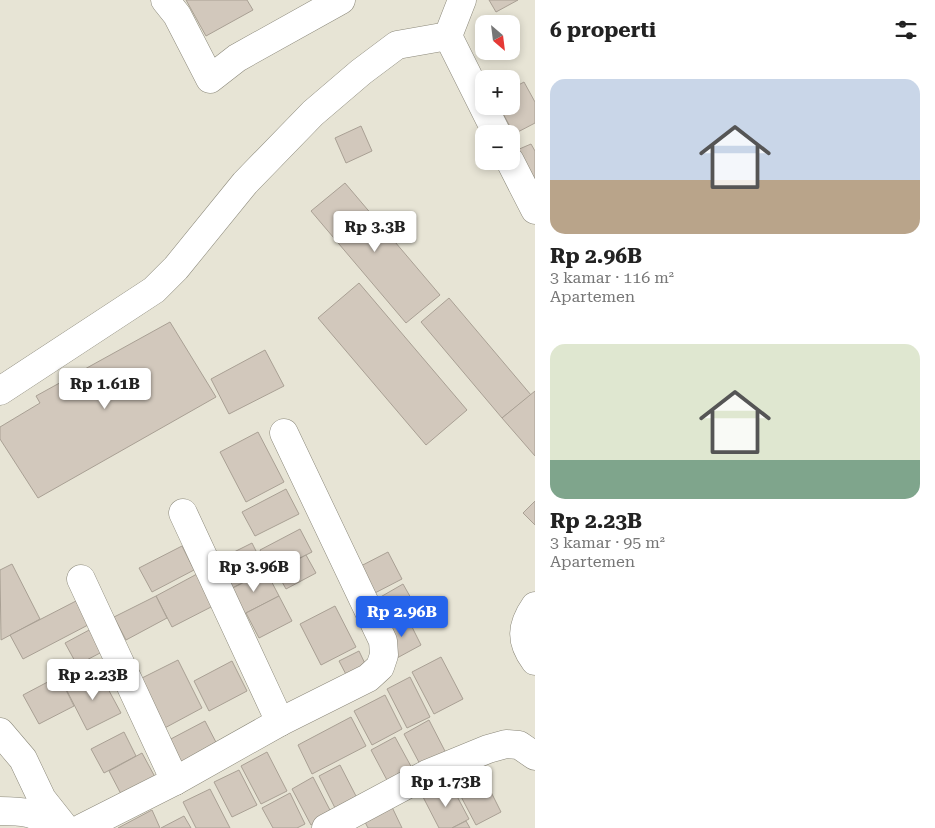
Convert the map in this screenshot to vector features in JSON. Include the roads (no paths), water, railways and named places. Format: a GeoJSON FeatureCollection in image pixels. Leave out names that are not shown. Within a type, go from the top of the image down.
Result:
{"type":"FeatureCollection","features":[{"type":"Feature","properties":{"kind":"street"},"geometry":{"type":"LineString","coordinates":[[164,0],[177,15],[210,79],[237,58],[341,0]]}},
{"type":"Feature","properties":{"kind":"street"},"geometry":{"type":"LineString","coordinates":[[462,0],[448,36],[492,125]]}},
{"type":"Feature","properties":{"kind":"street"},"geometry":{"type":"LineString","coordinates":[[0,391],[154,290],[176,268],[245,183],[313,113],[362,72],[397,45],[448,36]]}},
{"type":"Feature","properties":{"kind":"street"},"geometry":{"type":"LineString","coordinates":[[515,170],[535,210]]}},
{"type":"Feature","properties":{"kind":"street"},"geometry":{"type":"LineString","coordinates":[[82,828],[175,780],[280,722],[368,678],[380,667],[384,655],[384,641],[284,432]]}},
{"type":"Feature","properties":{"kind":"street"},"geometry":{"type":"LineString","coordinates":[[183,513],[280,722]]}},
{"type":"Feature","properties":{"kind":"street"},"geometry":{"type":"LineString","coordinates":[[81,580],[175,780]]}},
{"type":"Feature","properties":{"kind":"street"},"geometry":{"type":"LineString","coordinates":[[535,606],[524,626],[527,650],[535,661]]}},
{"type":"Feature","properties":{"kind":"street"},"geometry":{"type":"LineString","coordinates":[[0,732],[23,759],[42,799],[66,828]]}},
{"type":"Feature","properties":{"kind":"street"},"geometry":{"type":"LineString","coordinates":[[326,828],[427,774],[488,749],[506,744],[519,745],[535,756]]}},
{"type":"Feature","properties":{"kind":"street"},"geometry":{"type":"LineString","coordinates":[[0,811],[21,810],[46,821],[51,828]]}}]}
